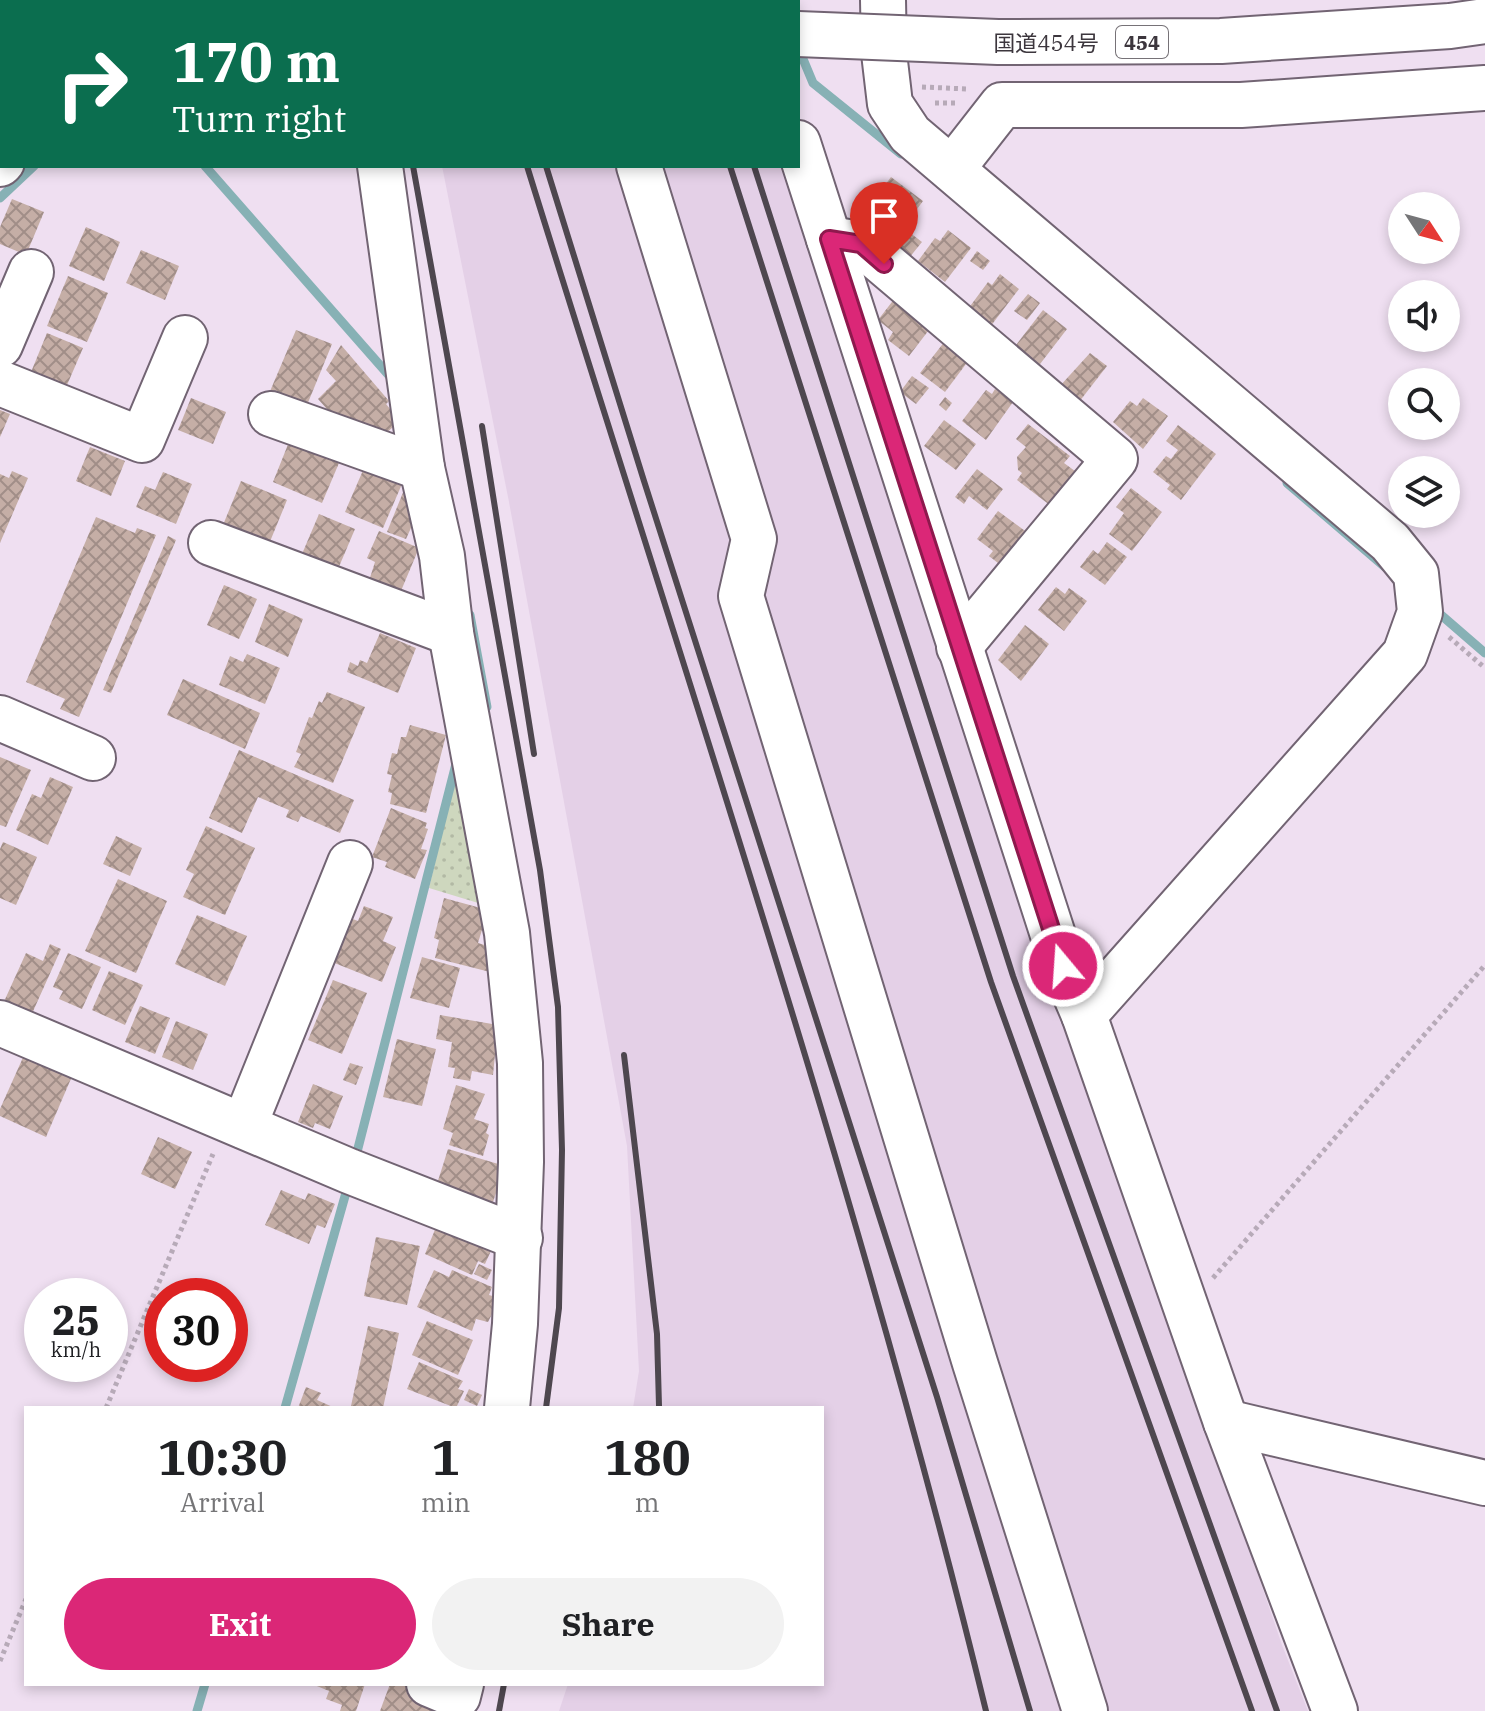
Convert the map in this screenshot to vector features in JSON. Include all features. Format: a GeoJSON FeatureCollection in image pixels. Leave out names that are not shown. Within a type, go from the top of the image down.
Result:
{"type":"FeatureCollection","features":[{"type":"Feature","properties":{"kind":"main road"},"geometry":{"type":"LineString","coordinates":[[883,0],[884,53],[890,104],[910,134],[1390,542],[1416,574],[1420,612],[1405,654],[1084,1015]]}},
{"type":"Feature","properties":{"kind":"main road","name":"国道454号"},"geometry":{"type":"LineString","coordinates":[[800,34],[998,42],[1221,41],[1485,21]]}},
{"type":"Feature","properties":{"kind":"main road"},"geometry":{"type":"LineString","coordinates":[[952,169],[1002,105],[1241,105],[1485,88]]}},
{"type":"Feature","properties":{"kind":"main road"},"geometry":{"type":"LineString","coordinates":[[800,149],[1063,966],[1084,1015],[1226,1422],[1335,1711]]}},
{"type":"Feature","properties":{"kind":"main road"},"geometry":{"type":"LineString","coordinates":[[380,168],[422,468],[442,556],[451,633],[507,933],[520,1063],[520,1238],[507,1406]]}},
{"type":"Feature","properties":{"kind":"main road"},"geometry":{"type":"LineString","coordinates":[[640,168],[754,539],[741,596],[975,1363],[1085,1711]]}},
{"type":"Feature","properties":{"kind":"main road"},"geometry":{"type":"LineString","coordinates":[[829,239],[861,244],[1115,459],[959,647]]}},
{"type":"Feature","properties":{"kind":"main road"},"geometry":{"type":"LineString","coordinates":[[0,345],[31,272]]}},
{"type":"Feature","properties":{"kind":"main road"},"geometry":{"type":"LineString","coordinates":[[0,383],[142,440],[185,338]]}},
{"type":"Feature","properties":{"kind":"main road"},"geometry":{"type":"LineString","coordinates":[[271,414],[422,468]]}},
{"type":"Feature","properties":{"kind":"main road"},"geometry":{"type":"LineString","coordinates":[[211,543],[451,633]]}},
{"type":"Feature","properties":{"kind":"main road"},"geometry":{"type":"LineString","coordinates":[[0,718],[93,758]]}},
{"type":"Feature","properties":{"kind":"main road"},"geometry":{"type":"LineString","coordinates":[[236,1123],[350,863]]}},
{"type":"Feature","properties":{"kind":"main road"},"geometry":{"type":"LineString","coordinates":[[0,1023],[520,1238]]}},
{"type":"Feature","properties":{"kind":"main road"},"geometry":{"type":"LineString","coordinates":[[1226,1422],[1485,1483]]}},
{"type":"Feature","properties":{"kind":"path"},"geometry":{"type":"LineString","coordinates":[[918,87],[971,89]]}},
{"type":"Feature","properties":{"kind":"path"},"geometry":{"type":"LineString","coordinates":[[920,103],[964,104]]}},
{"type":"Feature","properties":{"kind":"path"},"geometry":{"type":"LineString","coordinates":[[1187,1309],[1485,965]]}},
{"type":"Feature","properties":{"kind":"path"},"geometry":{"type":"LineString","coordinates":[[107,1406],[236,1123]]}},
{"type":"Feature","properties":{"kind":"path"},"geometry":{"type":"LineString","coordinates":[[0,1661],[24,1604]]}},
{"type":"Feature","properties":{"kind":"shaded area"},"geometry":{"type":"Polygon","coordinates":[[[442,168],[781,168],[1282,1645],[1308,1711],[559,1711],[567,1686],[824,1686],[824,1406],[633,1406],[639,1371],[627,1146],[509,502],[442,168]]]}},
{"type":"Feature","properties":{"kind":"green space"},"geometry":{"type":"Polygon","coordinates":[[[460,756],[488,906],[429,888],[460,756]]]}},
{"type":"Feature","properties":{"kind":"building"},"geometry":{"type":"Polygon","coordinates":[[[891,177],[923,201],[897,236],[870,216],[880,204],[874,200],[891,177]]]}},
{"type":"Feature","properties":{"kind":"building"},"geometry":{"type":"Polygon","coordinates":[[[12,199],[44,212],[26,255],[0,244],[0,227],[12,199]]]}},
{"type":"Feature","properties":{"kind":"building"},"geometry":{"type":"Polygon","coordinates":[[[86,227],[120,242],[104,281],[69,266],[86,227]]]}},
{"type":"Feature","properties":{"kind":"building"},"geometry":{"type":"Polygon","coordinates":[[[948,230],[971,248],[945,282],[918,261],[935,238],[940,241],[948,230]]]}},
{"type":"Feature","properties":{"kind":"building"},"geometry":{"type":"Polygon","coordinates":[[[909,232],[922,242],[909,258],[897,249],[909,232]]]}},
{"type":"Feature","properties":{"kind":"building"},"geometry":{"type":"Polygon","coordinates":[[[141,250],[179,266],[165,300],[126,283],[141,250]]]}},
{"type":"Feature","properties":{"kind":"building"},"geometry":{"type":"Polygon","coordinates":[[[977,251],[990,261],[983,270],[970,261],[977,251]]]}},
{"type":"Feature","properties":{"kind":"building"},"geometry":{"type":"Polygon","coordinates":[[[1000,274],[1019,289],[990,327],[968,309],[988,282],[992,285],[1000,274]]]}},
{"type":"Feature","properties":{"kind":"building"},"geometry":{"type":"Polygon","coordinates":[[[68,276],[108,293],[87,342],[47,326],[68,276]]]}},
{"type":"Feature","properties":{"kind":"building"},"geometry":{"type":"Polygon","coordinates":[[[1028,294],[1040,303],[1027,320],[1014,311],[1028,294]]]}},
{"type":"Feature","properties":{"kind":"building"},"geometry":{"type":"Polygon","coordinates":[[[895,298],[932,326],[909,356],[888,340],[893,332],[878,320],[895,298]]]}},
{"type":"Feature","properties":{"kind":"building"},"geometry":{"type":"Polygon","coordinates":[[[1043,310],[1067,329],[1037,368],[1013,349],[1043,310]]]}},
{"type":"Feature","properties":{"kind":"building"},"geometry":{"type":"Polygon","coordinates":[[[296,330],[332,344],[305,410],[268,396],[296,330]]]}},
{"type":"Feature","properties":{"kind":"building"},"geometry":{"type":"Polygon","coordinates":[[[47,333],[83,348],[64,392],[29,377],[47,333]]]}},
{"type":"Feature","properties":{"kind":"building"},"geometry":{"type":"Polygon","coordinates":[[[945,341],[969,360],[945,392],[920,373],[945,341]]]}},
{"type":"Feature","properties":{"kind":"building"},"geometry":{"type":"Polygon","coordinates":[[[341,345],[389,401],[386,404],[400,421],[377,441],[340,424],[318,399],[336,381],[326,370],[341,345]]]}},
{"type":"Feature","properties":{"kind":"building"},"geometry":{"type":"Polygon","coordinates":[[[1090,353],[1107,366],[1079,402],[1059,387],[1090,353]]]}},
{"type":"Feature","properties":{"kind":"building"},"geometry":{"type":"Polygon","coordinates":[[[912,376],[929,388],[916,404],[900,392],[912,376]]]}},
{"type":"Feature","properties":{"kind":"building"},"geometry":{"type":"Polygon","coordinates":[[[995,389],[1013,402],[986,440],[962,421],[986,390],[992,394],[995,389]]]}},
{"type":"Feature","properties":{"kind":"building"},"geometry":{"type":"Polygon","coordinates":[[[945,397],[952,403],[946,411],[939,405],[945,397]]]}},
{"type":"Feature","properties":{"kind":"building"},"geometry":{"type":"Polygon","coordinates":[[[191,398],[226,412],[213,444],[178,430],[191,398]]]}},
{"type":"Feature","properties":{"kind":"building"},"geometry":{"type":"Polygon","coordinates":[[[1143,398],[1168,416],[1143,449],[1113,422],[1130,401],[1137,406],[1143,398]]]}},
{"type":"Feature","properties":{"kind":"building"},"geometry":{"type":"Polygon","coordinates":[[[0,410],[10,414],[0,437],[0,410]]]}},
{"type":"Feature","properties":{"kind":"building"},"geometry":{"type":"Polygon","coordinates":[[[944,420],[976,444],[956,470],[924,446],[944,420]]]}},
{"type":"Feature","properties":{"kind":"building"},"geometry":{"type":"Polygon","coordinates":[[[1028,424],[1070,456],[1064,463],[1079,474],[1051,506],[1017,480],[1022,473],[1018,470],[1017,457],[1026,447],[1016,439],[1028,424]]]}},
{"type":"Feature","properties":{"kind":"building"},"geometry":{"type":"Polygon","coordinates":[[[1178,425],[1216,454],[1181,500],[1167,489],[1170,485],[1153,472],[1166,456],[1171,459],[1178,450],[1166,441],[1178,425]]]}},
{"type":"Feature","properties":{"kind":"building"},"geometry":{"type":"Polygon","coordinates":[[[289,442],[339,463],[322,503],[273,482],[289,442]]]}},
{"type":"Feature","properties":{"kind":"building"},"geometry":{"type":"Polygon","coordinates":[[[90,447],[125,461],[111,496],[76,481],[90,447]]]}},
{"type":"Feature","properties":{"kind":"building"},"geometry":{"type":"Polygon","coordinates":[[[364,468],[402,484],[383,528],[345,512],[364,468]]]}},
{"type":"Feature","properties":{"kind":"building"},"geometry":{"type":"Polygon","coordinates":[[[977,469],[1003,489],[987,510],[969,496],[964,504],[955,497],[977,469]]]}},
{"type":"Feature","properties":{"kind":"building"},"geometry":{"type":"Polygon","coordinates":[[[12,471],[28,478],[0,543],[0,474],[9,478],[12,471]]]}},
{"type":"Feature","properties":{"kind":"building"},"geometry":{"type":"Polygon","coordinates":[[[163,472],[192,484],[176,524],[136,507],[145,486],[155,490],[163,472]]]}},
{"type":"Feature","properties":{"kind":"building"},"geometry":{"type":"Polygon","coordinates":[[[241,481],[287,500],[269,544],[223,525],[241,481]]]}},
{"type":"Feature","properties":{"kind":"building"},"geometry":{"type":"Polygon","coordinates":[[[1131,488],[1162,512],[1132,551],[1109,534],[1124,513],[1116,507],[1131,488]]]}},
{"type":"Feature","properties":{"kind":"building"},"geometry":{"type":"Polygon","coordinates":[[[404,490],[413,494],[415,519],[406,539],[387,532],[404,490]]]}},
{"type":"Feature","properties":{"kind":"building"},"geometry":{"type":"Polygon","coordinates":[[[998,511],[1032,536],[1010,564],[1002,558],[998,563],[989,556],[993,551],[977,539],[998,511]]]}},
{"type":"Feature","properties":{"kind":"building"},"geometry":{"type":"Polygon","coordinates":[[[319,514],[355,529],[338,569],[302,554],[319,514]]]}},
{"type":"Feature","properties":{"kind":"building"},"geometry":{"type":"Polygon","coordinates":[[[96,517],[135,533],[137,528],[156,535],[79,717],[60,709],[65,699],[26,682],[96,517]]]}},
{"type":"Feature","properties":{"kind":"building"},"geometry":{"type":"Polygon","coordinates":[[[379,531],[419,548],[398,598],[368,584],[375,562],[367,558],[379,531]]]}},
{"type":"Feature","properties":{"kind":"building"},"geometry":{"type":"Polygon","coordinates":[[[168,536],[176,540],[111,693],[103,690],[168,536]]]}},
{"type":"Feature","properties":{"kind":"building"},"geometry":{"type":"Polygon","coordinates":[[[1107,542],[1127,557],[1105,585],[1080,567],[1093,550],[1098,554],[1107,542]]]}},
{"type":"Feature","properties":{"kind":"building"},"geometry":{"type":"Polygon","coordinates":[[[224,585],[257,599],[239,639],[207,625],[224,585]]]}},
{"type":"Feature","properties":{"kind":"building"},"geometry":{"type":"Polygon","coordinates":[[[1056,587],[1065,594],[1069,588],[1087,601],[1064,631],[1038,610],[1056,587]]]}},
{"type":"Feature","properties":{"kind":"building"},"geometry":{"type":"Polygon","coordinates":[[[269,604],[303,619],[288,657],[255,642],[269,604]]]}},
{"type":"Feature","properties":{"kind":"building"},"geometry":{"type":"Polygon","coordinates":[[[1025,625],[1049,644],[1021,681],[998,660],[1025,625]]]}},
{"type":"Feature","properties":{"kind":"building"},"geometry":{"type":"Polygon","coordinates":[[[380,633],[416,648],[398,693],[347,672],[350,662],[358,666],[360,660],[367,663],[380,633]]]}},
{"type":"Feature","properties":{"kind":"building"},"geometry":{"type":"Polygon","coordinates":[[[247,654],[280,668],[265,704],[219,685],[230,656],[243,662],[247,654]]]}},
{"type":"Feature","properties":{"kind":"building"},"geometry":{"type":"Polygon","coordinates":[[[183,679],[260,713],[245,749],[167,715],[183,679]]]}},
{"type":"Feature","properties":{"kind":"building"},"geometry":{"type":"Polygon","coordinates":[[[327,692],[365,707],[333,783],[294,767],[301,754],[296,752],[309,717],[312,718],[319,701],[322,703],[327,692]]]}},
{"type":"Feature","properties":{"kind":"building"},"geometry":{"type":"Polygon","coordinates":[[[410,725],[446,735],[426,813],[390,804],[392,793],[388,792],[392,775],[387,774],[392,753],[397,754],[401,737],[406,737],[410,725]]]}},
{"type":"Feature","properties":{"kind":"building"},"geometry":{"type":"Polygon","coordinates":[[[239,750],[354,800],[340,833],[301,816],[298,822],[286,817],[289,810],[258,797],[242,833],[209,818],[239,750]]]}},
{"type":"Feature","properties":{"kind":"building"},"geometry":{"type":"Polygon","coordinates":[[[0,757],[31,770],[6,827],[0,825],[0,757]]]}},
{"type":"Feature","properties":{"kind":"building"},"geometry":{"type":"Polygon","coordinates":[[[50,777],[73,787],[48,845],[16,830],[32,794],[41,798],[50,777]]]}},
{"type":"Feature","properties":{"kind":"building"},"geometry":{"type":"Polygon","coordinates":[[[391,808],[427,823],[421,849],[427,850],[415,879],[385,867],[387,862],[372,857],[391,808]]]}},
{"type":"Feature","properties":{"kind":"building"},"geometry":{"type":"Polygon","coordinates":[[[206,826],[255,848],[225,915],[183,897],[194,874],[186,870],[206,826]]]}},
{"type":"Feature","properties":{"kind":"building"},"geometry":{"type":"Polygon","coordinates":[[[116,836],[142,848],[130,876],[103,864],[116,836]]]}},
{"type":"Feature","properties":{"kind":"building"},"geometry":{"type":"Polygon","coordinates":[[[3,842],[37,857],[16,905],[0,898],[0,849],[3,842]]]}},
{"type":"Feature","properties":{"kind":"building"},"geometry":{"type":"Polygon","coordinates":[[[118,879],[167,901],[136,973],[85,951],[118,879]]]}},
{"type":"Feature","properties":{"kind":"building"},"geometry":{"type":"Polygon","coordinates":[[[444,898],[488,910],[478,943],[491,947],[490,972],[435,958],[439,940],[434,938],[444,898]]]}},
{"type":"Feature","properties":{"kind":"building"},"geometry":{"type":"Polygon","coordinates":[[[364,906],[393,917],[383,941],[396,947],[382,982],[332,962],[350,918],[358,921],[364,906]]]}},
{"type":"Feature","properties":{"kind":"building"},"geometry":{"type":"Polygon","coordinates":[[[197,915],[247,936],[225,986],[175,964],[197,915]]]}},
{"type":"Feature","properties":{"kind":"building"},"geometry":{"type":"Polygon","coordinates":[[[50,944],[61,949],[30,1018],[2,1006],[26,953],[43,961],[50,944]]]}},
{"type":"Feature","properties":{"kind":"building"},"geometry":{"type":"Polygon","coordinates":[[[68,953],[101,967],[82,1009],[59,999],[63,991],[53,987],[68,953]]]}},
{"type":"Feature","properties":{"kind":"building"},"geometry":{"type":"Polygon","coordinates":[[[422,957],[460,968],[449,1008],[410,998],[422,957]]]}},
{"type":"Feature","properties":{"kind":"building"},"geometry":{"type":"Polygon","coordinates":[[[109,971],[143,985],[125,1025],[92,1010],[109,971]]]}},
{"type":"Feature","properties":{"kind":"building"},"geometry":{"type":"Polygon","coordinates":[[[333,980],[367,993],[342,1054],[308,1040],[333,980]]]}},
{"type":"Feature","properties":{"kind":"building"},"geometry":{"type":"Polygon","coordinates":[[[140,1006],[170,1018],[155,1054],[125,1042],[140,1006]]]}},
{"type":"Feature","properties":{"kind":"building"},"geometry":{"type":"Polygon","coordinates":[[[440,1015],[498,1025],[493,1075],[472,1071],[470,1081],[453,1078],[455,1068],[448,1067],[452,1042],[436,1039],[440,1015]]]}},
{"type":"Feature","properties":{"kind":"building"},"geometry":{"type":"Polygon","coordinates":[[[176,1021],[208,1034],[193,1070],[162,1057],[176,1021]]]}},
{"type":"Feature","properties":{"kind":"building"},"geometry":{"type":"Polygon","coordinates":[[[397,1039],[436,1049],[422,1106],[383,1097],[397,1039]]]}},
{"type":"Feature","properties":{"kind":"building"},"geometry":{"type":"Polygon","coordinates":[[[25,1053],[73,1074],[46,1137],[0,1116],[0,1109],[25,1053]]]}},
{"type":"Feature","properties":{"kind":"building"},"geometry":{"type":"Polygon","coordinates":[[[350,1063],[363,1067],[356,1085],[343,1080],[350,1063]]]}},
{"type":"Feature","properties":{"kind":"building"},"geometry":{"type":"Polygon","coordinates":[[[313,1084],[343,1096],[330,1129],[315,1123],[313,1128],[298,1122],[313,1084]]]}},
{"type":"Feature","properties":{"kind":"building"},"geometry":{"type":"Polygon","coordinates":[[[456,1085],[485,1094],[474,1119],[489,1124],[483,1156],[449,1145],[453,1133],[443,1129],[456,1085]]]}},
{"type":"Feature","properties":{"kind":"building"},"geometry":{"type":"Polygon","coordinates":[[[158,1137],[192,1152],[175,1189],[141,1174],[158,1137]]]}},
{"type":"Feature","properties":{"kind":"building"},"geometry":{"type":"Polygon","coordinates":[[[448,1149],[505,1166],[493,1202],[437,1184],[448,1149]]]}},
{"type":"Feature","properties":{"kind":"building"},"geometry":{"type":"Polygon","coordinates":[[[281,1190],[305,1200],[308,1193],[335,1204],[325,1228],[317,1225],[309,1244],[265,1225],[281,1190]]]}},
{"type":"Feature","properties":{"kind":"building"},"geometry":{"type":"Polygon","coordinates":[[[439,1220],[495,1242],[485,1264],[478,1261],[472,1275],[425,1254],[439,1220]]]}},
{"type":"Feature","properties":{"kind":"building"},"geometry":{"type":"Polygon","coordinates":[[[376,1237],[420,1246],[407,1305],[364,1296],[376,1237]]]}},
{"type":"Feature","properties":{"kind":"building"},"geometry":{"type":"Polygon","coordinates":[[[479,1264],[492,1270],[487,1280],[474,1274],[479,1264]]]}},
{"type":"Feature","properties":{"kind":"building"},"geometry":{"type":"Polygon","coordinates":[[[434,1270],[449,1277],[452,1270],[492,1287],[489,1295],[496,1297],[492,1307],[495,1308],[488,1322],[476,1319],[472,1331],[417,1307],[434,1270]]]}},
{"type":"Feature","properties":{"kind":"building"},"geometry":{"type":"Polygon","coordinates":[[[427,1321],[473,1340],[458,1375],[412,1355],[427,1321]]]}},
{"type":"Feature","properties":{"kind":"building"},"geometry":{"type":"Polygon","coordinates":[[[368,1326],[399,1333],[383,1406],[351,1406],[368,1326]]]}},
{"type":"Feature","properties":{"kind":"building"},"geometry":{"type":"Polygon","coordinates":[[[419,1362],[463,1381],[458,1389],[464,1391],[457,1406],[451,1406],[407,1389],[419,1362]]]}},
{"type":"Feature","properties":{"kind":"building"},"geometry":{"type":"Polygon","coordinates":[[[306,1387],[321,1393],[317,1400],[330,1406],[299,1406],[306,1387]]]}},
{"type":"Feature","properties":{"kind":"building"},"geometry":{"type":"Polygon","coordinates":[[[469,1389],[482,1395],[477,1406],[464,1400],[469,1389]]]}},
{"type":"Feature","properties":{"kind":"building"},"geometry":{"type":"Polygon","coordinates":[[[317,1686],[364,1686],[356,1711],[340,1711],[342,1705],[326,1699],[329,1691],[317,1686]]]}},
{"type":"Feature","properties":{"kind":"building"},"geometry":{"type":"Polygon","coordinates":[[[389,1686],[408,1686],[436,1696],[431,1711],[380,1711],[389,1686]]]}},
{"type":"Feature","properties":{"kind":"waterway"},"geometry":{"type":"LineString","coordinates":[[800,52],[813,83],[901,154]]}},
{"type":"Feature","properties":{"kind":"waterway"},"geometry":{"type":"LineString","coordinates":[[0,198],[32,168]]}},
{"type":"Feature","properties":{"kind":"waterway"},"geometry":{"type":"LineString","coordinates":[[207,168],[393,380]]}},
{"type":"Feature","properties":{"kind":"waterway"},"geometry":{"type":"LineString","coordinates":[[1287,483],[1385,567]]}},
{"type":"Feature","properties":{"kind":"waterway"},"geometry":{"type":"LineString","coordinates":[[1433,608],[1485,653]]}},
{"type":"Feature","properties":{"kind":"waterway"},"geometry":{"type":"LineString","coordinates":[[470,615],[487,707]]}},
{"type":"Feature","properties":{"kind":"waterway"},"geometry":{"type":"LineString","coordinates":[[355,1160],[457,760]]}},
{"type":"Feature","properties":{"kind":"waterway"},"geometry":{"type":"LineString","coordinates":[[286,1406],[349,1182]]}},
{"type":"Feature","properties":{"kind":"waterway"},"geometry":{"type":"LineString","coordinates":[[197,1711],[204,1686]]}},
{"type":"Feature","properties":{"kind":"railway"},"geometry":{"type":"LineString","coordinates":[[413,168],[540,870],[558,1007],[562,1150],[559,1308],[546,1406]]}},
{"type":"Feature","properties":{"kind":"railway"},"geometry":{"type":"LineString","coordinates":[[528,168],[827,1128],[936,1516],[986,1711]]}},
{"type":"Feature","properties":{"kind":"railway"},"geometry":{"type":"LineString","coordinates":[[547,168],[937,1397],[1030,1711]]}},
{"type":"Feature","properties":{"kind":"railway"},"geometry":{"type":"LineString","coordinates":[[731,168],[991,982],[1252,1711]]}},
{"type":"Feature","properties":{"kind":"railway"},"geometry":{"type":"LineString","coordinates":[[755,168],[1013,976],[1277,1711]]}},
{"type":"Feature","properties":{"kind":"railway"},"geometry":{"type":"LineString","coordinates":[[482,426],[534,754]]}},
{"type":"Feature","properties":{"kind":"railway"},"geometry":{"type":"LineString","coordinates":[[624,1055],[657,1334],[659,1406]]}},
{"type":"Feature","properties":{"kind":"railway"},"geometry":{"type":"LineString","coordinates":[[499,1711],[504,1686]]}},
{"type":"Feature","properties":{"kind":"route"},"geometry":{"type":"LineString","coordinates":[[884,264],[861,244],[829,239],[1063,966]]}}]}
